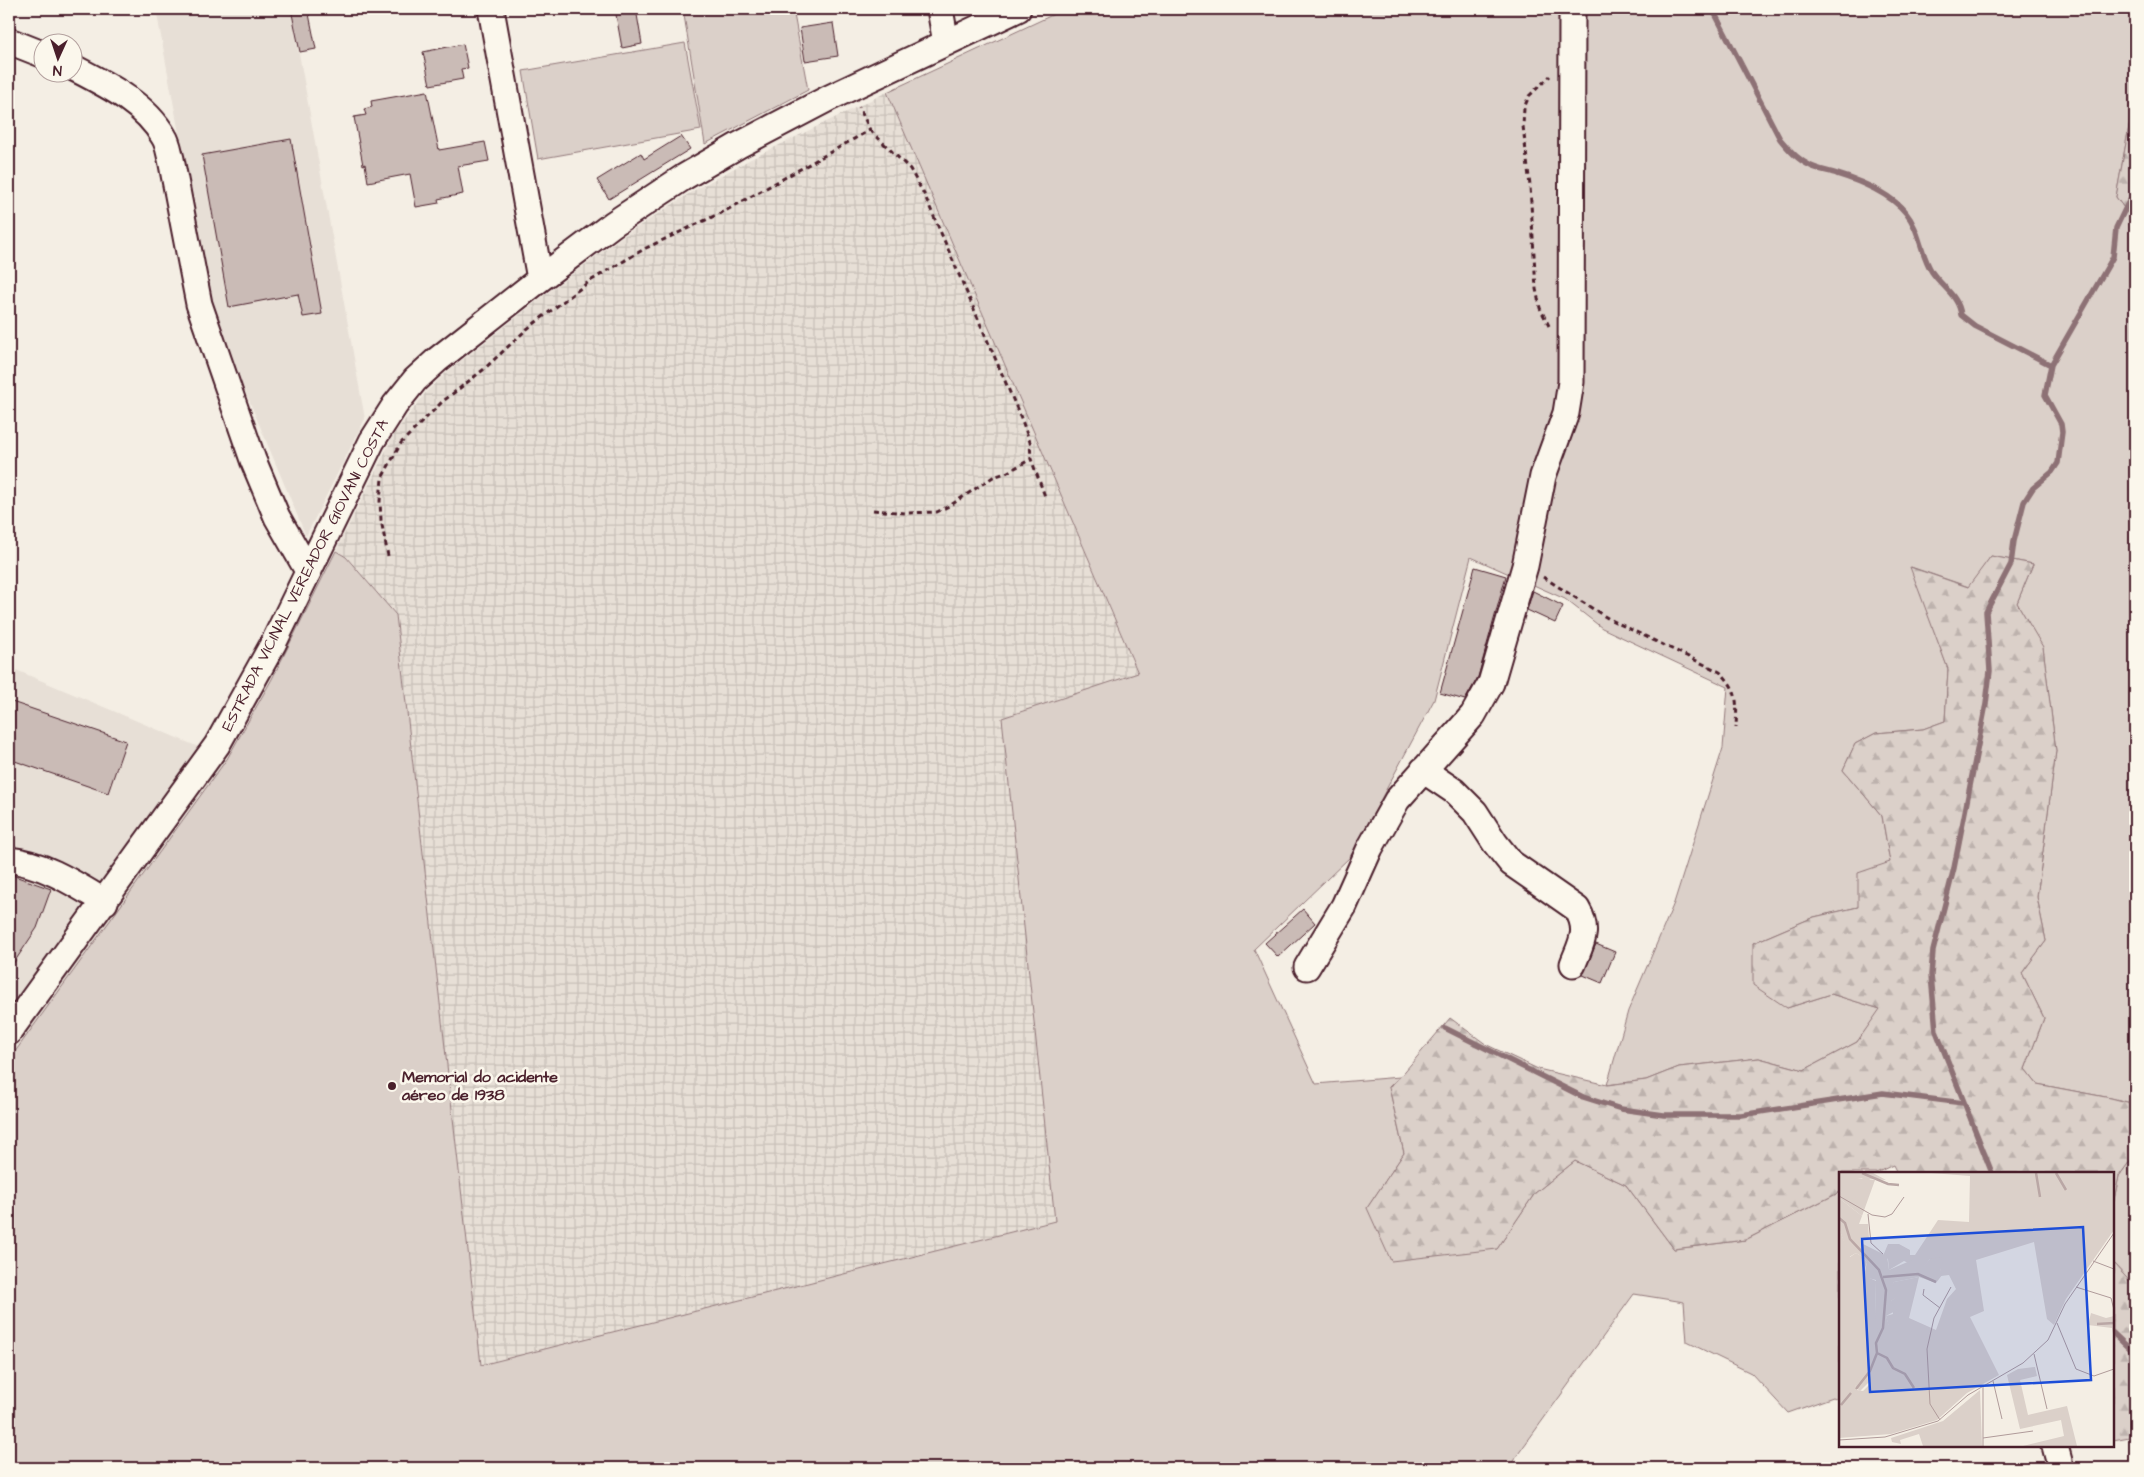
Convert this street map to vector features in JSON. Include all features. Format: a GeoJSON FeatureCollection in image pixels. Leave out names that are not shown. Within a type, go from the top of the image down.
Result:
{"type":"FeatureCollection","features":[{"type":"Feature","properties":{"kind":"street"},"geometry":{"type":"LineString","coordinates":[[491,9],[540,278]]}},
{"type":"Feature","properties":{"kind":"street"},"geometry":{"type":"LineString","coordinates":[[940,9],[946,43]]}},
{"type":"Feature","properties":{"kind":"street","name":"ESTRADA VICINAL VEREADOR GIOVANI COSTA"},"geometry":{"type":"LineString","coordinates":[[9,1032],[217,745],[262,665],[372,441],[395,405],[416,380],[437,360],[540,278],[613,224],[684,177],[738,145],[858,84],[1018,9]]}},
{"type":"Feature","properties":{"kind":"street"},"geometry":{"type":"LineString","coordinates":[[1307,967],[1344,906],[1370,848],[1398,800],[1473,715],[1491,682],[1525,566],[1543,476],[1566,413],[1571,382],[1572,9]]}},
{"type":"Feature","properties":{"kind":"street"},"geometry":{"type":"LineString","coordinates":[[9,40],[32,50]]}},
{"type":"Feature","properties":{"kind":"street"},"geometry":{"type":"LineString","coordinates":[[82,72],[114,90],[134,104],[152,121],[164,138],[171,159],[199,304],[253,460],[277,517],[308,571]]}},
{"type":"Feature","properties":{"kind":"street"},"geometry":{"type":"LineString","coordinates":[[1423,770],[1454,791],[1475,812],[1495,843],[1511,863],[1577,910],[1584,920],[1584,935],[1573,964]]}},
{"type":"Feature","properties":{"kind":"street"},"geometry":{"type":"LineString","coordinates":[[9,860],[26,862],[68,880],[105,902]]}},
{"type":"Feature","properties":{"kind":"street"},"geometry":{"type":"LineString","coordinates":[[2056,1447],[2059,1462],[2058,1468]]}},
{"type":"Feature","properties":{"kind":"path"},"geometry":{"type":"LineString","coordinates":[[1552,67],[1550,77],[1529,96],[1524,108],[1523,126],[1530,186],[1536,289],[1540,308],[1552,329]]}},
{"type":"Feature","properties":{"kind":"path"},"geometry":{"type":"LineString","coordinates":[[858,84],[858,106],[870,130],[910,170],[920,187],[1021,418],[1030,442],[1032,459],[1046,499]]}},
{"type":"Feature","properties":{"kind":"path"},"geometry":{"type":"LineString","coordinates":[[388,556],[381,520],[382,478],[401,443],[442,402],[483,370],[527,328],[590,280],[646,248],[727,210],[870,130]]}},
{"type":"Feature","properties":{"kind":"path"},"geometry":{"type":"LineString","coordinates":[[874,510],[906,513],[937,512],[993,477],[1006,473],[1032,459]]}},
{"type":"Feature","properties":{"kind":"path"},"geometry":{"type":"LineString","coordinates":[[1525,566],[1609,619],[1720,672],[1731,683],[1736,702],[1736,728]]}},
{"type":"Feature","properties":{"kind":"shaded area"},"geometry":{"type":"Polygon","coordinates":[[[156,9],[291,9],[365,419],[306,536],[212,312],[156,9]]]}},
{"type":"Feature","properties":{"kind":"shaded area"},"geometry":{"type":"Polygon","coordinates":[[[887,92],[1138,674],[1002,718],[1055,1221],[481,1366],[396,615],[346,557],[336,551],[394,434],[427,391],[447,372],[622,237],[693,191],[749,160],[887,92]]]}},
{"type":"Feature","properties":{"kind":"shaded area"},"geometry":{"type":"Polygon","coordinates":[[[9,667],[227,759],[9,1060],[9,667]]]}},
{"type":"Feature","properties":{"kind":"green space"},"geometry":{"type":"Polygon","coordinates":[[[683,9],[793,9],[808,90],[705,144],[683,9]]]}},
{"type":"Feature","properties":{"kind":"green space"},"geometry":{"type":"Polygon","coordinates":[[[1065,9],[2135,9],[2135,94],[2116,197],[2135,223],[2135,1104],[2037,1084],[2025,1069],[2044,1018],[2022,973],[2046,941],[2037,897],[2056,751],[2043,648],[2017,603],[2033,564],[1991,556],[1969,587],[1911,567],[1948,669],[1945,721],[1923,729],[1876,733],[1855,744],[1843,770],[1882,816],[1890,862],[1858,907],[1814,917],[1753,943],[1787,1008],[1831,994],[1881,1009],[1857,1042],[1804,1070],[1759,1058],[1679,1067],[1646,1080],[1607,1085],[1628,1011],[1674,903],[1723,748],[1728,687],[1602,628],[1565,599],[1471,557],[1434,700],[1350,857],[1254,949],[1316,1084],[1400,1077],[1389,1087],[1404,1153],[1367,1208],[1497,1249],[1535,1193],[1575,1161],[1626,1185],[1674,1249],[1745,1240],[1839,1193],[1839,1400],[1833,1397],[1788,1413],[1751,1373],[1687,1342],[1684,1302],[1634,1294],[1508,1468],[9,1468],[9,1060],[227,759],[272,679],[336,551],[346,557],[396,615],[481,1365],[1055,1221],[1002,718],[1138,673],[887,92],[1065,9]]]}},
{"type":"Feature","properties":{"kind":"green space"},"geometry":{"type":"Polygon","coordinates":[[[685,43],[701,130],[538,159],[523,71],[685,43]]]}},
{"type":"Feature","properties":{"kind":"green space"},"geometry":{"type":"Polygon","coordinates":[[[2135,94],[2135,223],[2116,197],[2135,94]]]}},
{"type":"Feature","properties":{"kind":"green space"},"geometry":{"type":"Polygon","coordinates":[[[1991,556],[2033,564],[2017,603],[2043,647],[2056,751],[2037,897],[2046,941],[2022,973],[2044,1018],[2025,1069],[2037,1084],[2135,1104],[2135,1154],[2119,1176],[2114,1199],[2114,1172],[1896,1172],[1893,1165],[1878,1172],[1839,1172],[1839,1193],[1745,1240],[1674,1249],[1626,1185],[1575,1161],[1535,1193],[1497,1249],[1391,1261],[1367,1208],[1404,1153],[1389,1087],[1400,1077],[1450,1018],[1487,1045],[1538,1069],[1607,1085],[1646,1080],[1679,1067],[1759,1058],[1804,1070],[1857,1042],[1880,1009],[1831,994],[1787,1008],[1753,985],[1753,943],[1814,917],[1858,907],[1858,873],[1890,862],[1882,816],[1843,770],[1855,744],[1876,733],[1923,729],[1945,721],[1948,669],[1910,567],[1968,587],[1991,556]]]}},
{"type":"Feature","properties":{"kind":"green space"},"geometry":{"type":"Polygon","coordinates":[[[2135,1154],[2135,1287],[2114,1264],[2114,1199],[2119,1176],[2135,1154]]]}},
{"type":"Feature","properties":{"kind":"green space"},"geometry":{"type":"Polygon","coordinates":[[[2114,1264],[2135,1287],[2135,1436],[2114,1440],[2114,1264]]]}},
{"type":"Feature","properties":{"kind":"building"},"geometry":{"type":"Polygon","coordinates":[[[291,9],[308,9],[316,49],[300,52],[291,9]]]}},
{"type":"Feature","properties":{"kind":"building"},"geometry":{"type":"Polygon","coordinates":[[[615,9],[636,9],[642,44],[622,48],[615,9]]]}},
{"type":"Feature","properties":{"kind":"building"},"geometry":{"type":"Polygon","coordinates":[[[833,23],[838,56],[805,61],[800,28],[833,23]]]}},
{"type":"Feature","properties":{"kind":"building"},"geometry":{"type":"Polygon","coordinates":[[[463,44],[468,68],[461,69],[463,79],[430,85],[423,52],[463,44]]]}},
{"type":"Feature","properties":{"kind":"building"},"geometry":{"type":"Polygon","coordinates":[[[427,91],[439,150],[485,142],[489,161],[458,166],[463,194],[438,199],[439,203],[416,207],[410,174],[368,182],[354,117],[366,115],[364,109],[372,107],[371,101],[427,91]]]}},
{"type":"Feature","properties":{"kind":"building"},"geometry":{"type":"Polygon","coordinates":[[[681,136],[690,149],[609,199],[597,180],[641,153],[644,159],[681,136]]]}},
{"type":"Feature","properties":{"kind":"building"},"geometry":{"type":"Polygon","coordinates":[[[291,139],[322,314],[303,317],[298,294],[229,307],[202,155],[291,139]]]}},
{"type":"Feature","properties":{"kind":"building"},"geometry":{"type":"Polygon","coordinates":[[[1475,567],[1506,576],[1478,677],[1465,700],[1440,693],[1475,567]]]}},
{"type":"Feature","properties":{"kind":"building"},"geometry":{"type":"Polygon","coordinates":[[[1533,591],[1563,606],[1555,623],[1527,610],[1533,591]]]}},
{"type":"Feature","properties":{"kind":"building"},"geometry":{"type":"Polygon","coordinates":[[[9,701],[126,741],[108,793],[9,759],[9,701]]]}},
{"type":"Feature","properties":{"kind":"building"},"geometry":{"type":"Polygon","coordinates":[[[9,874],[51,889],[37,928],[9,970],[9,874]]]}},
{"type":"Feature","properties":{"kind":"building"},"geometry":{"type":"Polygon","coordinates":[[[1303,909],[1315,923],[1278,957],[1265,943],[1303,909]]]}},
{"type":"Feature","properties":{"kind":"building"},"geometry":{"type":"Polygon","coordinates":[[[1596,944],[1615,952],[1602,983],[1583,975],[1596,944]]]}},
{"type":"Feature","properties":{"kind":"waterway"},"geometry":{"type":"LineString","coordinates":[[1713,10],[1780,139],[1790,151],[1811,166],[1855,180],[1884,194],[1900,206],[1911,220],[1928,265],[1954,297],[1960,308],[1961,315],[1975,326],[2051,365]]}},
{"type":"Feature","properties":{"kind":"waterway"},"geometry":{"type":"LineString","coordinates":[[1992,1172],[1936,1031],[1931,975],[1933,951],[1954,868],[1986,704],[1990,671],[1986,612],[2011,564],[2014,541],[2024,502],[2033,488],[2052,472],[2058,463],[2062,432],[2061,424],[2045,395],[2051,365],[2113,257],[2116,228],[2128,203],[2135,194]]}},
{"type":"Feature","properties":{"kind":"waterway"},"geometry":{"type":"LineString","coordinates":[[1445,1028],[1583,1097],[1621,1109],[1664,1115],[1741,1115],[1883,1093],[1963,1103]]}},
{"type":"Feature","properties":{"kind":"waterway"},"geometry":{"type":"LineString","coordinates":[[2114,1334],[2135,1354]]}},
{"type":"Feature","properties":{"kind":"place","name":"Memorial do acidente aéreo de 1938"},"geometry":{"type":"Point","coordinates":[392,1086]}}]}
